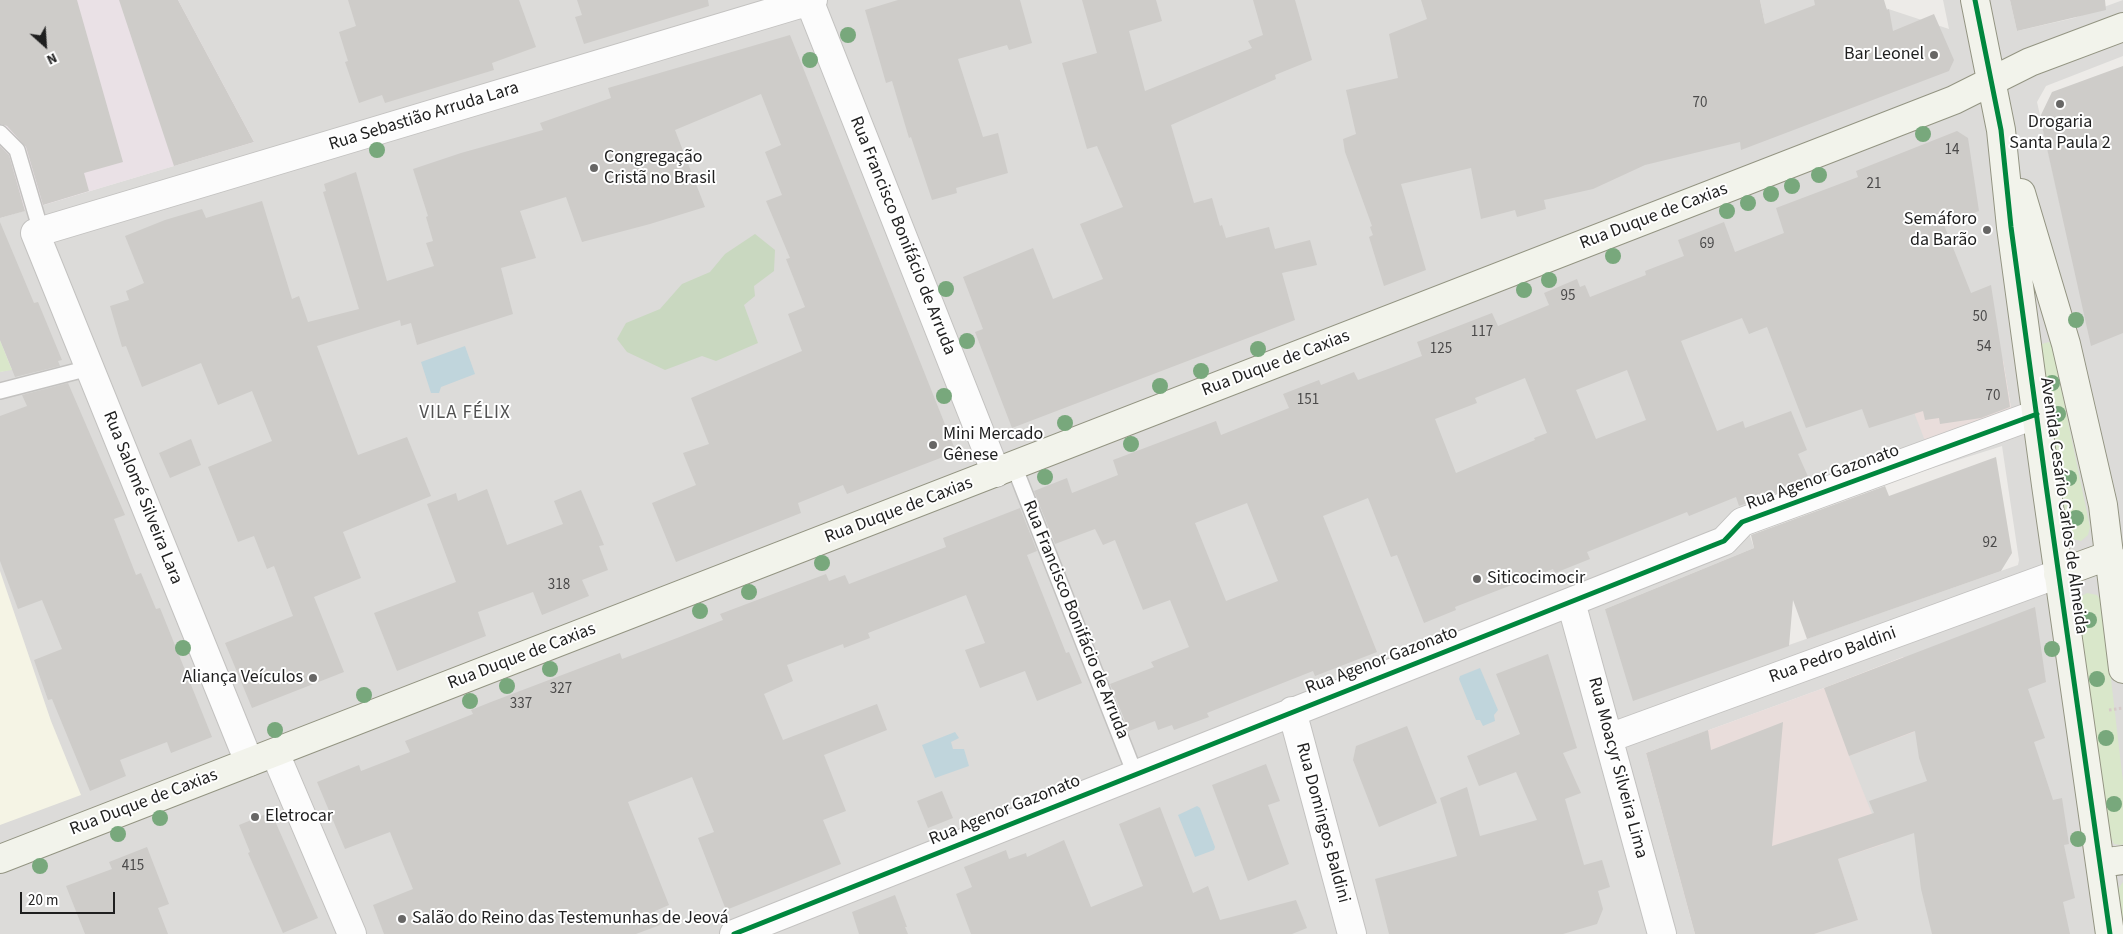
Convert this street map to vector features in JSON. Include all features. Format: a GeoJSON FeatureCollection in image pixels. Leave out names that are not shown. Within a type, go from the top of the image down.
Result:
{"type":"FeatureCollection","features":[{"type":"Feature","properties":{"kind":"main road","name":"Avenida Cesário Carlos de Almeida"},"geometry":{"type":"LineString","coordinates":[[1975,0],[2002,130],[2066,344],[2103,505],[2123,669]]}},
{"type":"Feature","properties":{"kind":"main road","name":"Rua Duque de Caxias"},"geometry":{"type":"LineString","coordinates":[[0,859],[1954,100],[2030,62],[2123,27]]}},
{"type":"Feature","properties":{"kind":"main road","name":"Avenida Cesário Carlos de Almeida"},"geometry":{"type":"LineString","coordinates":[[2002,130],[2011,227],[2058,574],[2112,861],[2110,934]]}},
{"type":"Feature","properties":{"kind":"main road"},"geometry":{"type":"LineString","coordinates":[[2058,574],[2110,555]]}},
{"type":"Feature","properties":{"kind":"street","name":"Rua Sebastião Arruda Lara"},"geometry":{"type":"LineString","coordinates":[[38,232],[810,0]]}},
{"type":"Feature","properties":{"kind":"street","name":"Rua Francisco Bonifácio de Arruda"},"geometry":{"type":"LineString","coordinates":[[810,0],[1005,469]]}},
{"type":"Feature","properties":{"kind":"street","name":"Rua Salomé Silveira Lara"},"geometry":{"type":"LineString","coordinates":[[38,232],[89,368],[249,762]]}},
{"type":"Feature","properties":{"kind":"street","name":"Rua Agenor Gazonato"},"geometry":{"type":"LineString","coordinates":[[734,934],[1292,711],[1724,542],[1742,522],[2037,414]]}},
{"type":"Feature","properties":{"kind":"street","name":"Rua Pedro Baldini"},"geometry":{"type":"LineString","coordinates":[[1608,738],[2058,574]]}},
{"type":"Feature","properties":{"kind":"street","name":"Rua Moacyr Silveira Lima"},"geometry":{"type":"LineString","coordinates":[[1572,602],[1662,934]]}},
{"type":"Feature","properties":{"kind":"street","name":"Rua Domingos Baldini"},"geometry":{"type":"LineString","coordinates":[[1292,711],[1352,934]]}},
{"type":"Feature","properties":{"kind":"street"},"geometry":{"type":"LineString","coordinates":[[274,753],[352,934]]}},
{"type":"Feature","properties":{"kind":"lane"},"geometry":{"type":"LineString","coordinates":[[0,133],[17,150],[38,232]]}},
{"type":"Feature","properties":{"kind":"lane"},"geometry":{"type":"LineString","coordinates":[[0,391],[89,368]]}},
{"type":"Feature","properties":{"kind":"lane","name":"Rua Francisco Bonifácio de Arruda"},"geometry":{"type":"LineString","coordinates":[[1005,469],[1136,774]]}},
{"type":"Feature","properties":{"kind":"shaded area"},"geometry":{"type":"Polygon","coordinates":[[[0,0],[178,0],[254,142],[0,218],[0,0]]]}},
{"type":"Feature","properties":{"kind":"shaded area"},"geometry":{"type":"Polygon","coordinates":[[[178,0],[1513,0],[1765,24],[1760,0],[1861,0],[1949,29],[1943,0],[2010,0],[2017,31],[2074,18],[2123,0],[2123,56],[2046,86],[2037,102],[2062,213],[2123,261],[2123,934],[1814,934],[1838,859],[1849,756],[1903,657],[1646,753],[1695,934],[0,934],[0,372],[12,369],[0,340],[0,218],[254,142],[178,0]],[[2003,361],[1908,394],[2011,408],[2003,361]],[[2002,446],[1747,527],[1754,548],[1605,609],[1789,645],[2018,565],[2019,560],[2002,446]]]}},
{"type":"Feature","properties":{"kind":"shaded area"},"geometry":{"type":"Polygon","coordinates":[[[2003,360],[2011,408],[1925,441],[1907,394],[2003,360]]]}},
{"type":"Feature","properties":{"kind":"shaded area"},"geometry":{"type":"Polygon","coordinates":[[[0,571],[51,721],[81,795],[0,825],[0,571]]]}},
{"type":"Feature","properties":{"kind":"shaded area"},"geometry":{"type":"Polygon","coordinates":[[[1904,657],[1911,694],[1902,698],[1914,732],[1849,756],[1884,844],[1838,859],[1858,920],[1814,934],[1695,934],[1646,753],[1904,657]]]}},
{"type":"Feature","properties":{"kind":"green space"},"geometry":{"type":"Polygon","coordinates":[[[755,234],[775,250],[774,271],[754,286],[755,296],[744,305],[758,343],[716,361],[702,356],[665,370],[627,352],[617,339],[626,323],[660,309],[682,284],[710,272],[725,254],[755,234]]]}},
{"type":"Feature","properties":{"kind":"green space"},"geometry":{"type":"Polygon","coordinates":[[[0,340],[12,370],[0,372],[0,340]]]}},
{"type":"Feature","properties":{"kind":"green space"},"geometry":{"type":"Polygon","coordinates":[[[2049,342],[2052,345],[2090,527],[2088,535],[2081,541],[2073,539],[2067,532],[2040,348],[2042,344],[2049,342]]]}},
{"type":"Feature","properties":{"kind":"green space"},"geometry":{"type":"Polygon","coordinates":[[[2087,593],[2097,595],[2102,602],[2123,782],[2123,844],[2121,845],[2114,844],[2111,838],[2077,604],[2080,597],[2087,593]]]}},
{"type":"Feature","properties":{"kind":"green space"},"geometry":{"type":"Polygon","coordinates":[[[2123,882],[2123,926],[2118,889],[2123,882]]]}},
{"type":"Feature","properties":{"kind":"water"},"geometry":{"type":"Polygon","coordinates":[[[465,346],[475,374],[441,387],[439,393],[431,393],[421,362],[465,346]]]}},
{"type":"Feature","properties":{"kind":"water"},"geometry":{"type":"Polygon","coordinates":[[[1480,668],[1498,710],[1494,715],[1495,721],[1483,726],[1480,720],[1476,720],[1459,679],[1460,676],[1480,668]]]}},
{"type":"Feature","properties":{"kind":"water"},"geometry":{"type":"Polygon","coordinates":[[[955,732],[959,738],[951,742],[953,749],[964,749],[969,766],[935,778],[922,745],[955,732]]]}},
{"type":"Feature","properties":{"kind":"water"},"geometry":{"type":"Polygon","coordinates":[[[1197,806],[1200,808],[1215,847],[1214,850],[1195,857],[1178,815],[1197,806]]]}},
{"type":"Feature","properties":{"kind":"building"},"geometry":{"type":"Polygon","coordinates":[[[0,0],[77,0],[123,162],[84,173],[89,191],[43,205],[26,147],[7,126],[0,124],[0,0]]]}},
{"type":"Feature","properties":{"kind":"building"},"geometry":{"type":"Polygon","coordinates":[[[119,0],[178,0],[254,142],[174,166],[119,0]]]}},
{"type":"Feature","properties":{"kind":"building"},"geometry":{"type":"Polygon","coordinates":[[[348,0],[519,0],[536,47],[492,63],[494,70],[385,103],[382,95],[359,103],[345,62],[348,61],[339,32],[356,26],[348,0]]]}},
{"type":"Feature","properties":{"kind":"building"},"geometry":{"type":"Polygon","coordinates":[[[577,0],[708,0],[709,6],[584,44],[575,17],[582,15],[577,0]]]}},
{"type":"Feature","properties":{"kind":"building"},"geometry":{"type":"Polygon","coordinates":[[[898,0],[1020,0],[1032,43],[1009,50],[1007,45],[958,59],[983,137],[998,133],[1008,173],[956,188],[957,193],[932,200],[911,137],[909,138],[892,81],[886,83],[865,10],[898,0]]]}},
{"type":"Feature","properties":{"kind":"building"},"geometry":{"type":"Polygon","coordinates":[[[1082,0],[1156,0],[1162,21],[1129,31],[1145,91],[1252,48],[1248,41],[1263,35],[1253,0],[1295,0],[1312,60],[1275,75],[1276,79],[1171,125],[1194,203],[1212,198],[1220,226],[1222,225],[1226,238],[1269,227],[1275,249],[1310,240],[1317,265],[1282,273],[1295,320],[1012,428],[975,332],[983,329],[963,277],[1033,248],[1053,299],[1103,279],[1080,224],[1123,207],[1097,146],[1087,149],[1062,63],[1097,53],[1082,0]]]}},
{"type":"Feature","properties":{"kind":"building"},"geometry":{"type":"Polygon","coordinates":[[[1421,0],[1760,0],[1765,24],[1815,5],[1814,0],[1884,0],[1887,10],[1889,9],[1893,31],[1934,14],[1954,60],[1949,71],[1741,150],[1740,142],[1645,165],[1593,189],[1544,200],[1546,209],[1517,217],[1515,210],[1481,219],[1471,168],[1401,184],[1426,270],[1384,286],[1369,237],[1373,235],[1370,227],[1372,226],[1345,152],[1343,139],[1356,134],[1346,90],[1398,78],[1389,34],[1427,19],[1421,0]]]}},
{"type":"Feature","properties":{"kind":"building"},"geometry":{"type":"Polygon","coordinates":[[[2010,0],[2105,0],[2106,10],[2017,31],[2010,0]]]}},
{"type":"Feature","properties":{"kind":"building"},"geometry":{"type":"Polygon","coordinates":[[[790,35],[956,452],[847,494],[843,485],[798,503],[801,513],[676,562],[652,503],[696,485],[683,453],[709,444],[691,398],[802,351],[788,314],[805,307],[786,259],[790,258],[766,201],[782,195],[765,152],[781,145],[761,94],[675,130],[705,207],[582,242],[566,197],[520,211],[536,258],[501,268],[513,314],[417,345],[411,323],[401,326],[400,320],[317,346],[358,455],[407,437],[431,496],[343,532],[361,578],[314,597],[344,672],[252,708],[225,643],[293,616],[274,566],[267,569],[254,536],[238,542],[208,467],[272,441],[252,391],[218,405],[201,363],[142,387],[126,346],[122,347],[110,306],[129,300],[126,291],[144,283],[125,236],[165,220],[202,209],[206,218],[262,201],[292,299],[299,296],[308,322],[359,309],[323,192],[326,191],[324,184],[356,172],[387,281],[434,266],[426,243],[433,241],[426,217],[428,216],[413,169],[461,153],[543,130],[540,123],[611,98],[608,88],[790,35]]]}},
{"type":"Feature","properties":{"kind":"building"},"geometry":{"type":"Polygon","coordinates":[[[2123,66],[2123,333],[2091,346],[2040,117],[2052,92],[2123,66]]]}},
{"type":"Feature","properties":{"kind":"building"},"geometry":{"type":"Polygon","coordinates":[[[1957,131],[1968,138],[1979,211],[1944,225],[1971,293],[1991,285],[2010,407],[1981,418],[1940,424],[1939,418],[1925,420],[1923,411],[1869,428],[1862,409],[1806,428],[1767,327],[1749,334],[1742,318],[1681,341],[1717,431],[1743,421],[1745,428],[1791,411],[1807,450],[1798,454],[1810,481],[1739,506],[1736,497],[1689,516],[1687,512],[1587,552],[1590,559],[1555,573],[1553,569],[1455,607],[1456,610],[1424,623],[1397,555],[1391,557],[1368,498],[1323,516],[1377,652],[1315,676],[1313,671],[1207,713],[1209,717],[1174,730],[1172,725],[1158,730],[1155,721],[1129,731],[1110,684],[1154,667],[1151,662],[1189,647],[1170,600],[1143,610],[1115,540],[1103,545],[1095,529],[1055,544],[1034,491],[1067,478],[1072,493],[1118,475],[1113,460],[1216,421],[1221,435],[1289,408],[1283,394],[1319,380],[1321,385],[1354,372],[1358,380],[1422,356],[1417,342],[1492,313],[1498,326],[1549,305],[1544,293],[1577,279],[1580,287],[1585,285],[1590,297],[1646,275],[1645,271],[1684,256],[1678,240],[1724,222],[1735,252],[1784,233],[1776,208],[1858,177],[1856,171],[1957,131]],[[1627,370],[1576,390],[1596,439],[1646,420],[1627,370]],[[1525,378],[1475,398],[1477,403],[1435,419],[1456,473],[1535,440],[1534,438],[1547,433],[1525,378]],[[1247,503],[1195,523],[1226,601],[1278,581],[1247,503]]]}},
{"type":"Feature","properties":{"kind":"building"},"geometry":{"type":"Polygon","coordinates":[[[0,146],[9,155],[25,211],[0,218],[0,146]]]}},
{"type":"Feature","properties":{"kind":"building"},"geometry":{"type":"Polygon","coordinates":[[[0,222],[34,303],[38,302],[62,360],[58,361],[60,366],[15,377],[0,340],[0,222]]]}},
{"type":"Feature","properties":{"kind":"building"},"geometry":{"type":"Polygon","coordinates":[[[68,383],[125,515],[114,519],[136,575],[141,573],[156,609],[160,608],[212,737],[171,753],[167,742],[120,760],[126,776],[90,791],[52,699],[48,700],[34,660],[62,649],[42,600],[18,609],[0,561],[0,416],[27,406],[22,395],[68,383]]]}},
{"type":"Feature","properties":{"kind":"building"},"geometry":{"type":"Polygon","coordinates":[[[191,439],[201,465],[170,478],[159,453],[191,439]]]}},
{"type":"Feature","properties":{"kind":"building"},"geometry":{"type":"Polygon","coordinates":[[[1996,457],[2012,553],[2001,571],[1807,639],[1793,600],[1789,646],[1633,701],[1605,609],[1754,548],[1751,535],[1885,486],[1889,496],[1996,457]]]}},
{"type":"Feature","properties":{"kind":"building"},"geometry":{"type":"Polygon","coordinates":[[[487,489],[507,545],[563,524],[554,501],[581,490],[604,545],[599,546],[608,570],[582,580],[589,596],[542,615],[533,592],[478,612],[486,636],[397,671],[374,613],[456,582],[427,504],[456,493],[458,501],[487,489]]]}},
{"type":"Feature","properties":{"kind":"building"},"geometry":{"type":"Polygon","coordinates":[[[1020,508],[1037,551],[1027,555],[1066,653],[1069,652],[1082,683],[1037,701],[1025,671],[980,688],[965,650],[985,643],[966,595],[868,633],[870,638],[844,648],[843,644],[787,665],[793,681],[764,694],[783,740],[877,704],[887,730],[824,755],[846,811],[823,820],[841,864],[726,910],[698,838],[714,832],[692,777],[628,802],[669,905],[655,911],[660,925],[636,934],[384,934],[373,905],[413,889],[390,832],[345,849],[317,782],[359,765],[361,771],[410,752],[405,741],[473,714],[471,710],[491,702],[620,653],[622,659],[677,638],[723,620],[720,614],[826,574],[829,581],[845,575],[849,584],[946,547],[943,538],[1020,508]]]}},
{"type":"Feature","properties":{"kind":"building"},"geometry":{"type":"Polygon","coordinates":[[[2035,607],[2046,682],[2028,689],[2045,738],[2034,742],[2053,800],[2062,798],[2069,844],[2064,845],[2075,898],[2063,902],[2070,934],[1932,934],[1921,889],[1914,833],[1838,859],[1858,920],[1814,934],[1695,934],[1646,753],[1708,730],[1711,750],[1783,722],[1772,846],[1874,813],[1869,801],[1927,781],[1919,758],[1915,731],[1849,756],[1824,688],[2035,607]]]}},
{"type":"Feature","properties":{"kind":"building"},"geometry":{"type":"Polygon","coordinates":[[[1548,654],[1577,748],[1563,753],[1581,793],[1565,799],[1584,865],[1602,860],[1610,887],[1598,891],[1603,909],[1597,924],[1563,934],[1389,934],[1375,879],[1457,856],[1440,798],[1467,787],[1480,836],[1537,820],[1516,772],[1479,786],[1467,756],[1520,734],[1496,674],[1548,654]]]}},
{"type":"Feature","properties":{"kind":"building"},"geometry":{"type":"Polygon","coordinates":[[[1407,726],[1437,803],[1379,827],[1353,760],[1356,746],[1407,726]]]}},
{"type":"Feature","properties":{"kind":"building"},"geometry":{"type":"Polygon","coordinates":[[[1266,764],[1280,801],[1268,805],[1289,864],[1248,881],[1212,785],[1266,764]]]}},
{"type":"Feature","properties":{"kind":"building"},"geometry":{"type":"Polygon","coordinates":[[[942,791],[953,818],[928,828],[917,801],[942,791]]]}},
{"type":"Feature","properties":{"kind":"building"},"geometry":{"type":"Polygon","coordinates":[[[1160,807],[1193,893],[1208,886],[1220,920],[1296,900],[1307,928],[1292,934],[971,934],[956,894],[972,887],[964,867],[1006,850],[1009,859],[1026,853],[1027,857],[1064,840],[1091,907],[1143,886],[1119,824],[1160,807]]]}},
{"type":"Feature","properties":{"kind":"building"},"geometry":{"type":"Polygon","coordinates":[[[271,812],[318,918],[283,933],[248,853],[250,852],[239,825],[271,812]]]}},
{"type":"Feature","properties":{"kind":"building"},"geometry":{"type":"Polygon","coordinates":[[[147,847],[169,904],[158,908],[168,934],[85,934],[66,886],[112,869],[109,862],[147,847]]]}},
{"type":"Feature","properties":{"kind":"building"},"geometry":{"type":"Polygon","coordinates":[[[895,895],[908,934],[859,934],[852,912],[895,895]]]}},
{"type":"Feature","properties":{"kind":"cycle path"},"geometry":{"type":"LineString","coordinates":[[1975,0],[2001,130],[2011,227],[2110,934]]}},
{"type":"Feature","properties":{"kind":"cycle path"},"geometry":{"type":"LineString","coordinates":[[734,934],[1724,541],[1742,522],[2037,414]]}},
{"type":"Feature","properties":{"kind":"place","name":"Bar Leonel"},"geometry":{"type":"Point","coordinates":[1934,55]}},
{"type":"Feature","properties":{"kind":"place","name":"Drogaria Santa Paula 2"},"geometry":{"type":"Point","coordinates":[2060,104]}},
{"type":"Feature","properties":{"kind":"place","name":"Congregação Cristã no Brasil"},"geometry":{"type":"Point","coordinates":[594,168]}},
{"type":"Feature","properties":{"kind":"place","name":"Semáforo da Barão"},"geometry":{"type":"Point","coordinates":[1987,230]}},
{"type":"Feature","properties":{"kind":"place","name":"Mini Mercado Gênese"},"geometry":{"type":"Point","coordinates":[933,445]}},
{"type":"Feature","properties":{"kind":"place","name":"Siticocimocir"},"geometry":{"type":"Point","coordinates":[1477,579]}},
{"type":"Feature","properties":{"kind":"place","name":"Aliança Veículos"},"geometry":{"type":"Point","coordinates":[313,678]}},
{"type":"Feature","properties":{"kind":"place","name":"Eletrocar"},"geometry":{"type":"Point","coordinates":[255,817]}},
{"type":"Feature","properties":{"kind":"place","name":"Salão do Reino das Testemunhas de Jeová"},"geometry":{"type":"Point","coordinates":[402,919]}},
{"type":"Feature","properties":{"kind":"district","name":"VILA FÉLIX"},"geometry":{"type":"Point","coordinates":[465,414]}}]}
